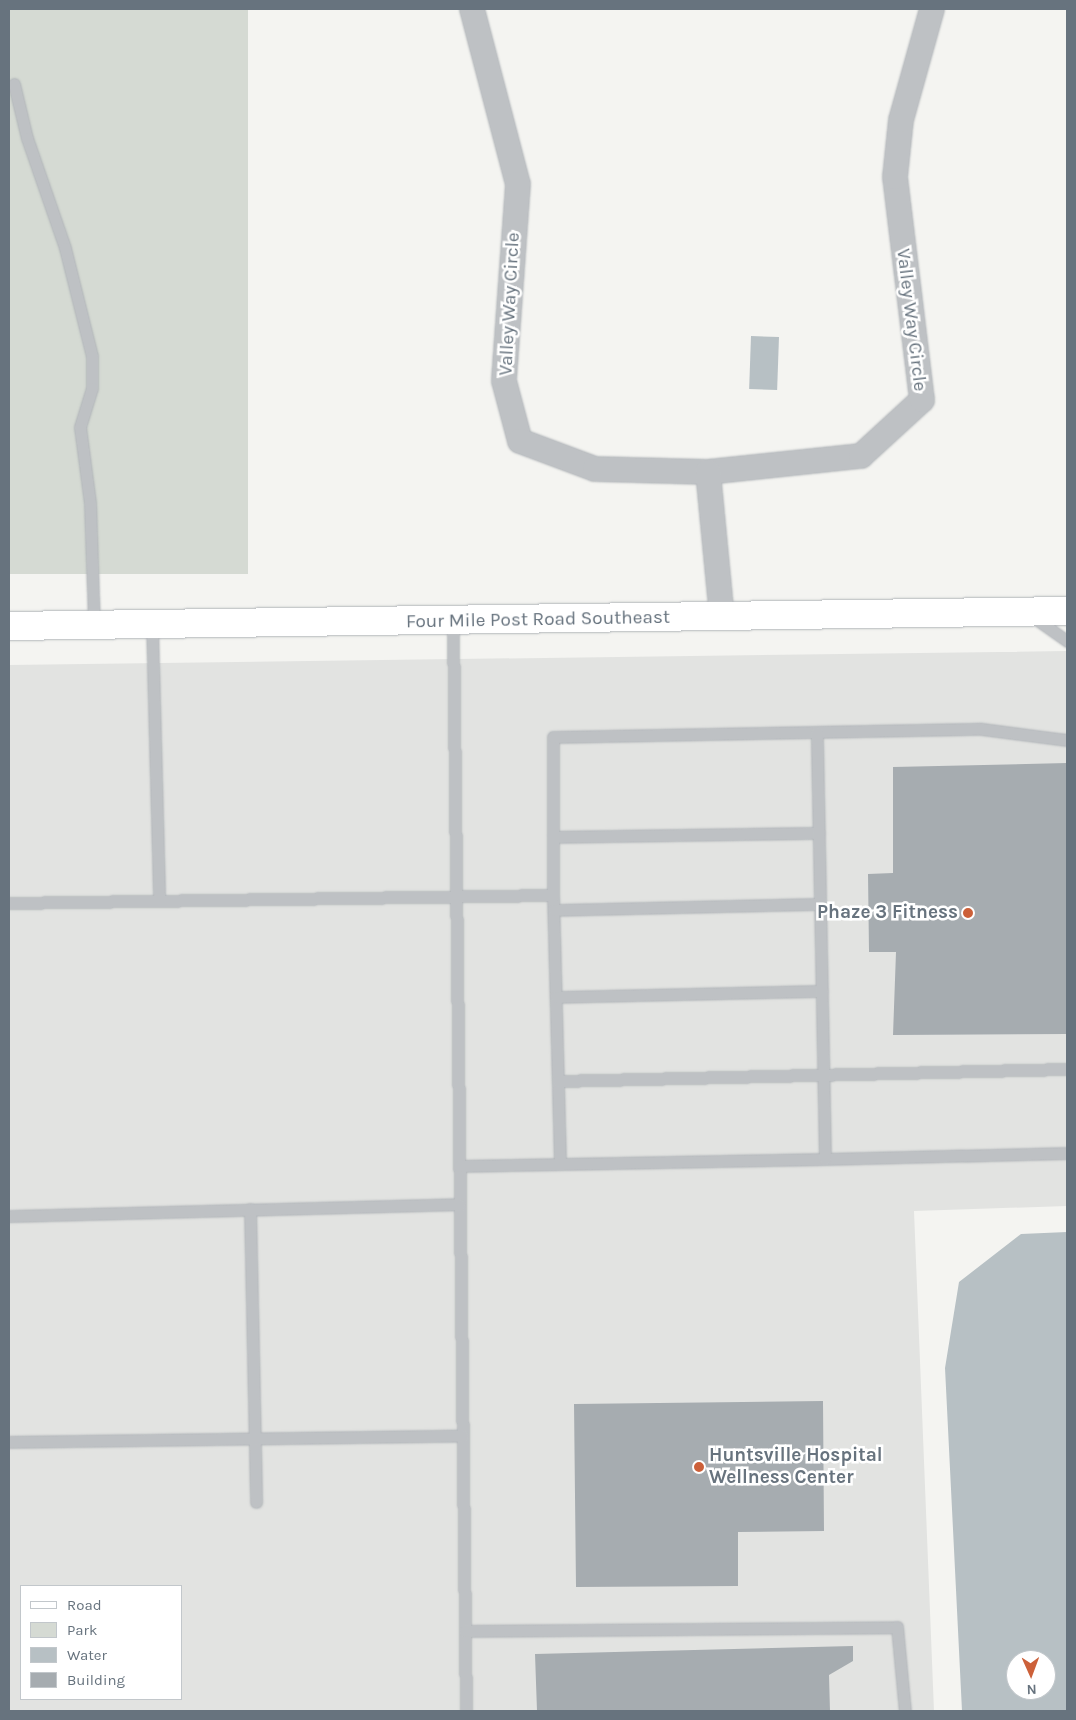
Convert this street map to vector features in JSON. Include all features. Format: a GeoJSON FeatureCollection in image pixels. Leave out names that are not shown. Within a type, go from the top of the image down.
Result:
{"type":"FeatureCollection","features":[{"type":"Feature","properties":{"kind":"main road","name":"Four Mile Post Road Southeast"},"geometry":{"type":"LineString","coordinates":[[9,626],[1067,611]]}},
{"type":"Feature","properties":{"kind":"street","name":"Valley Way Circle"},"geometry":{"type":"LineString","coordinates":[[472,9],[518,184],[504,381],[520,441],[595,469],[708,472],[861,456],[922,400],[895,177],[901,120],[932,9]]}},
{"type":"Feature","properties":{"kind":"street"},"geometry":{"type":"LineString","coordinates":[[708,472],[722,617]]}},
{"type":"Feature","properties":{"kind":"lane"},"geometry":{"type":"LineString","coordinates":[[14,84],[27,138],[65,248],[92,356],[92,388],[80,427],[90,503],[94,626]]}},
{"type":"Feature","properties":{"kind":"lane"},"geometry":{"type":"LineString","coordinates":[[1026,612],[1067,641]]}},
{"type":"Feature","properties":{"kind":"lane"},"geometry":{"type":"LineString","coordinates":[[453,621],[466,1711]]}},
{"type":"Feature","properties":{"kind":"lane"},"geometry":{"type":"LineString","coordinates":[[152,625],[159,900]]}},
{"type":"Feature","properties":{"kind":"lane"},"geometry":{"type":"LineString","coordinates":[[560,1164],[553,895],[553,736],[982,729],[1067,740]]}},
{"type":"Feature","properties":{"kind":"lane"},"geometry":{"type":"LineString","coordinates":[[817,732],[825,1158]]}},
{"type":"Feature","properties":{"kind":"lane"},"geometry":{"type":"LineString","coordinates":[[553,837],[819,833]]}},
{"type":"Feature","properties":{"kind":"lane"},"geometry":{"type":"LineString","coordinates":[[9,903],[553,895]]}},
{"type":"Feature","properties":{"kind":"lane"},"geometry":{"type":"LineString","coordinates":[[554,910],[820,904]]}},
{"type":"Feature","properties":{"kind":"lane"},"geometry":{"type":"LineString","coordinates":[[556,996],[822,991]]}},
{"type":"Feature","properties":{"kind":"lane"},"geometry":{"type":"LineString","coordinates":[[558,1080],[1067,1069]]}},
{"type":"Feature","properties":{"kind":"lane"},"geometry":{"type":"LineString","coordinates":[[460,1166],[1067,1153]]}},
{"type":"Feature","properties":{"kind":"lane"},"geometry":{"type":"LineString","coordinates":[[9,1216],[460,1204]]}},
{"type":"Feature","properties":{"kind":"lane"},"geometry":{"type":"LineString","coordinates":[[250,1210],[256,1502]]}},
{"type":"Feature","properties":{"kind":"lane"},"geometry":{"type":"LineString","coordinates":[[9,1442],[463,1436]]}},
{"type":"Feature","properties":{"kind":"lane"},"geometry":{"type":"LineString","coordinates":[[465,1631],[897,1627],[905,1711]]}},
{"type":"Feature","properties":{"kind":"shaded area"},"geometry":{"type":"Polygon","coordinates":[[[1067,651],[1067,1206],[914,1211],[934,1711],[9,1711],[9,665],[1067,651]]]}},
{"type":"Feature","properties":{"kind":"green space"},"geometry":{"type":"Polygon","coordinates":[[[9,9],[248,9],[248,574],[9,574],[9,9]]]}},
{"type":"Feature","properties":{"kind":"water"},"geometry":{"type":"Polygon","coordinates":[[[751,336],[779,337],[777,390],[749,389],[751,336]]]}},
{"type":"Feature","properties":{"kind":"water"},"geometry":{"type":"Polygon","coordinates":[[[1067,1232],[1067,1711],[962,1711],[945,1368],[959,1282],[1021,1234],[1067,1232]]]}},
{"type":"Feature","properties":{"kind":"building","name":"Phaze 3 Fitness"},"geometry":{"type":"Polygon","coordinates":[[[1067,763],[1067,1034],[893,1035],[896,952],[869,952],[868,874],[893,873],[893,767],[1067,763]]]}},
{"type":"Feature","properties":{"kind":"building","name":"Huntsville Hospital Wellness Center"},"geometry":{"type":"Polygon","coordinates":[[[823,1401],[824,1531],[738,1532],[738,1586],[576,1587],[574,1404],[823,1401]]]}},
{"type":"Feature","properties":{"kind":"building"},"geometry":{"type":"Polygon","coordinates":[[[853,1646],[853,1661],[829,1675],[830,1711],[537,1711],[535,1654],[853,1646]]]}},
{"type":"Feature","properties":{"kind":"place","name":"Phaze 3 Fitness"},"geometry":{"type":"Point","coordinates":[968,913]}},
{"type":"Feature","properties":{"kind":"place","name":"Huntsville Hospital Wellness Center"},"geometry":{"type":"Point","coordinates":[699,1467]}}]}
